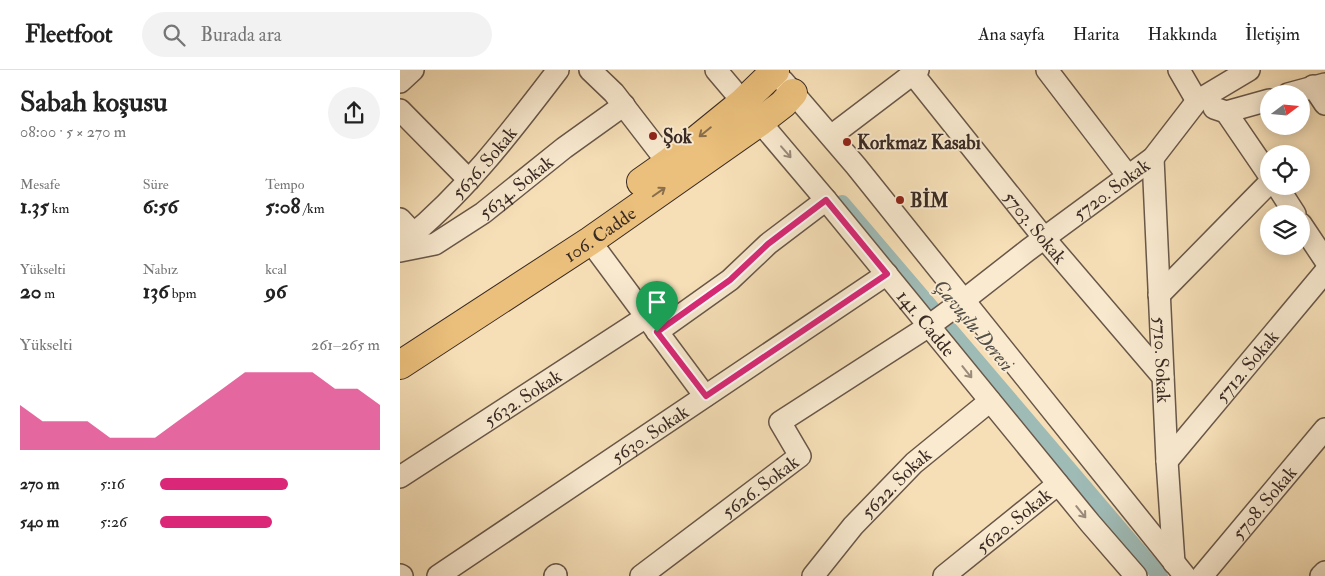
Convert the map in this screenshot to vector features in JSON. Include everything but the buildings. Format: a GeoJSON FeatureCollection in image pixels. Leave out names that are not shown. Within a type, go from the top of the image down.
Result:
{"type":"FeatureCollection","features":[{"type":"Feature","properties":{"kind":"main road","name":"106. Cadde"},"geometry":{"type":"LineString","coordinates":[[400,365],[590,241],[754,115],[771,74]]}},
{"type":"Feature","properties":{"kind":"main road","name":"106. Cadde"},"geometry":{"type":"LineString","coordinates":[[400,347],[513,272],[668,163],[788,98]]}},
{"type":"Feature","properties":{"kind":"street"},"geometry":{"type":"LineString","coordinates":[[400,82],[413,70]]}},
{"type":"Feature","properties":{"kind":"street","name":"5636. Sokak"},"geometry":{"type":"LineString","coordinates":[[405,233],[447,204],[499,147],[558,70]]}},
{"type":"Feature","properties":{"kind":"street"},"geometry":{"type":"LineString","coordinates":[[590,70],[614,93],[668,163]]}},
{"type":"Feature","properties":{"kind":"street","name":"141. Cadde"},"geometry":{"type":"LineString","coordinates":[[716,70],[929,325],[1058,484],[1124,572]]}},
{"type":"Feature","properties":{"kind":"street"},"geometry":{"type":"LineString","coordinates":[[1047,70],[1128,176]]}},
{"type":"Feature","properties":{"kind":"street"},"geometry":{"type":"LineString","coordinates":[[1179,70],[1197,101],[1226,112],[1260,162]]}},
{"type":"Feature","properties":{"kind":"street","name":"5720. Sokak"},"geometry":{"type":"LineString","coordinates":[[929,325],[1153,158],[1197,101],[1249,70]]}},
{"type":"Feature","properties":{"kind":"street"},"geometry":{"type":"LineString","coordinates":[[830,136],[916,72]]}},
{"type":"Feature","properties":{"kind":"street","name":"5703. Sokak"},"geometry":{"type":"LineString","coordinates":[[916,72],[1044,238],[1163,377]]}},
{"type":"Feature","properties":{"kind":"street"},"geometry":{"type":"LineString","coordinates":[[771,74],[788,98],[830,136],[1179,569]]}},
{"type":"Feature","properties":{"kind":"street"},"geometry":{"type":"LineString","coordinates":[[1319,85],[1325,104]]}},
{"type":"Feature","properties":{"kind":"street"},"geometry":{"type":"LineString","coordinates":[[1226,112],[1260,103]]}},
{"type":"Feature","properties":{"kind":"street","name":"5634. Sokak"},"geometry":{"type":"LineString","coordinates":[[400,250],[436,244],[475,219],[564,148],[624,105]]}},
{"type":"Feature","properties":{"kind":"street"},"geometry":{"type":"LineString","coordinates":[[400,110],[468,180]]}},
{"type":"Feature","properties":{"kind":"street","name":"5710. Sokak"},"geometry":{"type":"LineString","coordinates":[[1153,158],[1167,460],[1179,569]]}},
{"type":"Feature","properties":{"kind":"street"},"geometry":{"type":"LineString","coordinates":[[1159,295],[1260,192]]}},
{"type":"Feature","properties":{"kind":"street","name":"5632. Sokak"},"geometry":{"type":"LineString","coordinates":[[400,477],[652,324],[730,280],[768,244],[826,200]]}},
{"type":"Feature","properties":{"kind":"street"},"geometry":{"type":"LineString","coordinates":[[1310,238],[1325,260]]}},
{"type":"Feature","properties":{"kind":"street"},"geometry":{"type":"LineString","coordinates":[[590,241],[706,396]]}},
{"type":"Feature","properties":{"kind":"street","name":"5712. Sokak"},"geometry":{"type":"LineString","coordinates":[[1167,460],[1325,272]]}},
{"type":"Feature","properties":{"kind":"street","name":"5630. Sokak"},"geometry":{"type":"LineString","coordinates":[[438,576],[887,274]]}},
{"type":"Feature","properties":{"kind":"street","name":"5626. Sokak"},"geometry":{"type":"LineString","coordinates":[[641,576],[800,456],[780,422],[929,325]]}},
{"type":"Feature","properties":{"kind":"street","name":"5622. Sokak"},"geometry":{"type":"LineString","coordinates":[[813,576],[853,526],[914,463],[990,401]]}},
{"type":"Feature","properties":{"kind":"street","name":"5708. Sokak"},"geometry":{"type":"LineString","coordinates":[[1202,576],[1325,429]]}},
{"type":"Feature","properties":{"kind":"street","name":"5620. Sokak"},"geometry":{"type":"LineString","coordinates":[[944,576],[1058,484]]}},
{"type":"Feature","properties":{"kind":"street"},"geometry":{"type":"LineString","coordinates":[[1322,576],[1325,572]]}},
{"type":"Feature","properties":{"kind":"waterway","name":"Çavuşlu Deresi"},"geometry":{"type":"LineString","coordinates":[[842,203],[1160,576]]}},
{"type":"Feature","properties":{"kind":"place","name":"Şok"},"geometry":{"type":"Point","coordinates":[653,136]}},
{"type":"Feature","properties":{"kind":"place","name":"Korkmaz Kasabı"},"geometry":{"type":"Point","coordinates":[847,142]}},
{"type":"Feature","properties":{"kind":"place","name":"BİM"},"geometry":{"type":"Point","coordinates":[900,200]}},
{"type":"Feature","properties":{"kind":"route"},"geometry":{"type":"LineString","coordinates":[[826,200],[887,274],[706,396],[657,332],[730,280],[768,244],[826,200]]}}]}
